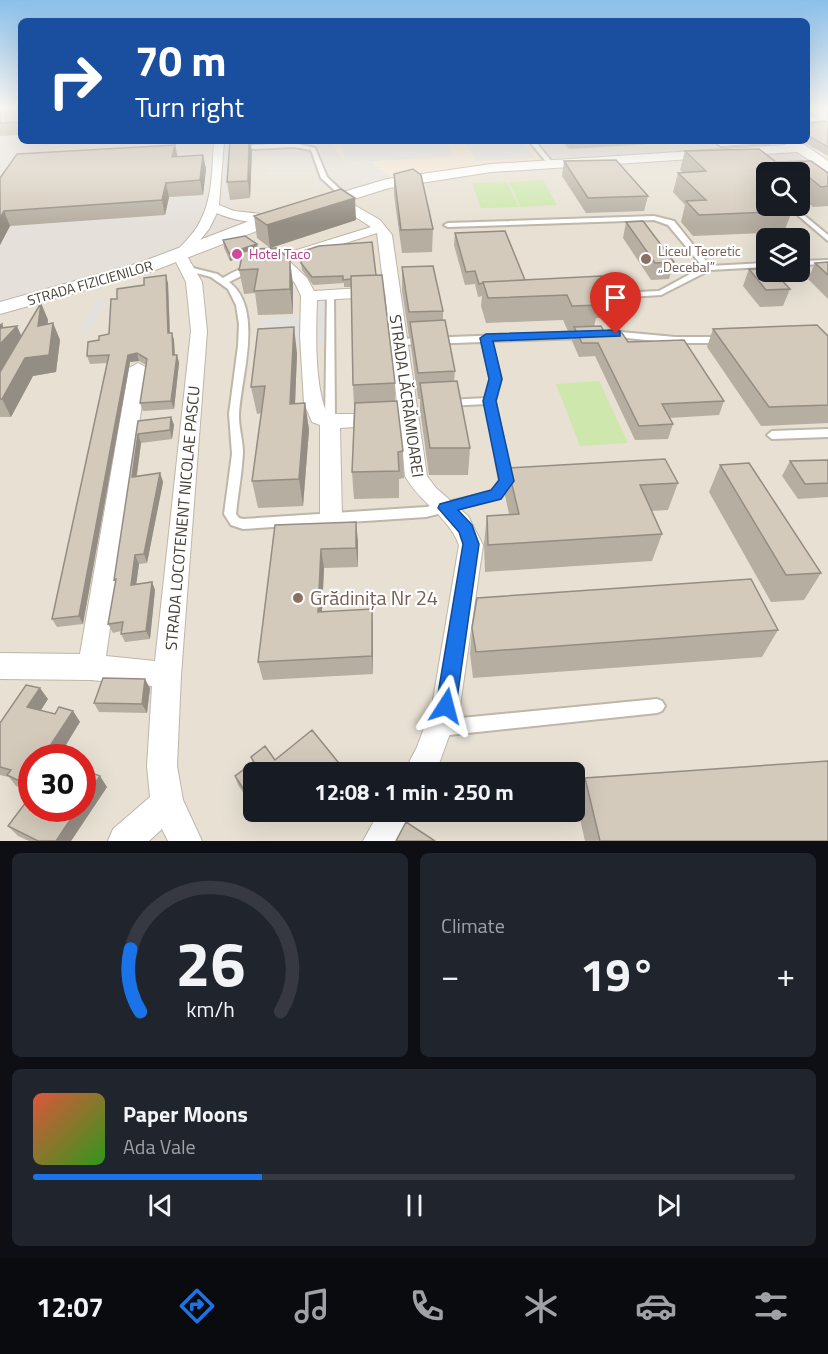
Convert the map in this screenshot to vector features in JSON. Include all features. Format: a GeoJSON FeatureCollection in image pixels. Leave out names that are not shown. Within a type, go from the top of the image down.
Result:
{"type":"FeatureCollection","features":[{"type":"Feature","properties":{"kind":"street"},"geometry":{"type":"LineString","coordinates":[[184,262],[203,232],[214,207],[219,147]]}},
{"type":"Feature","properties":{"kind":"street","name":"STRADA FIZICIENILOR"},"geometry":{"type":"LineString","coordinates":[[0,317],[110,288],[184,262],[271,219],[339,197],[402,181],[471,170],[722,147]]}},
{"type":"Feature","properties":{"kind":"street"},"geometry":{"type":"LineString","coordinates":[[799,147],[828,168]]}},
{"type":"Feature","properties":{"kind":"street"},"geometry":{"type":"LineString","coordinates":[[339,197],[377,225]]}},
{"type":"Feature","properties":{"kind":"street"},"geometry":{"type":"LineString","coordinates":[[214,207],[242,218],[271,219]]}},
{"type":"Feature","properties":{"kind":"street"},"geometry":{"type":"LineString","coordinates":[[275,258],[377,225]]}},
{"type":"Feature","properties":{"kind":"street","name":"STRADA LĂCRĂMIOAREI"},"geometry":{"type":"LineString","coordinates":[[377,225],[385,235],[399,342],[412,410],[416,476],[427,493],[446,508],[466,530],[471,544],[446,706],[440,728],[424,762]]}},
{"type":"Feature","properties":{"kind":"street"},"geometry":{"type":"LineString","coordinates":[[275,258],[302,281],[309,296],[308,336],[313,404],[319,418],[330,422],[412,410]]}},
{"type":"Feature","properties":{"kind":"street","name":"STRADA FIZICIENILOR"},"geometry":{"type":"LineString","coordinates":[[0,308],[184,262]]}},
{"type":"Feature","properties":{"kind":"street","name":"STRADA LOCOTENENT NICOLAE PASCU"},"geometry":{"type":"LineString","coordinates":[[184,262],[196,292],[199,331],[161,418],[167,675],[162,766],[167,803],[185,841]]}},
{"type":"Feature","properties":{"kind":"street"},"geometry":{"type":"LineString","coordinates":[[309,296],[393,292]]}},
{"type":"Feature","properties":{"kind":"street"},"geometry":{"type":"LineString","coordinates":[[91,667],[161,418],[138,368]]}},
{"type":"Feature","properties":{"kind":"street"},"geometry":{"type":"LineString","coordinates":[[330,422],[331,518]]}},
{"type":"Feature","properties":{"kind":"street"},"geometry":{"type":"LineString","coordinates":[[0,666],[91,667],[167,675]]}},
{"type":"Feature","properties":{"kind":"street"},"geometry":{"type":"LineString","coordinates":[[125,841],[167,803]]}},
{"type":"Feature","properties":{"kind":"street"},"geometry":{"type":"LineString","coordinates":[[380,841],[391,822]]}},
{"type":"Feature","properties":{"kind":"lane"},"geometry":{"type":"LineString","coordinates":[[309,147],[316,153],[324,178],[339,197]]}},
{"type":"Feature","properties":{"kind":"lane"},"geometry":{"type":"LineString","coordinates":[[537,147],[550,163]]}},
{"type":"Feature","properties":{"kind":"lane"},"geometry":{"type":"LineString","coordinates":[[802,216],[828,239]]}},
{"type":"Feature","properties":{"kind":"lane"},"geometry":{"type":"LineString","coordinates":[[448,225],[654,218],[671,223],[708,268]]}},
{"type":"Feature","properties":{"kind":"lane"},"geometry":{"type":"LineString","coordinates":[[225,281],[275,258]]}},
{"type":"Feature","properties":{"kind":"lane"},"geometry":{"type":"LineString","coordinates":[[184,262],[208,271],[225,281],[239,304],[246,340],[234,413],[237,447],[230,518],[243,524],[426,513],[496,495],[506,481],[490,401],[496,379],[486,338]]}},
{"type":"Feature","properties":{"kind":"lane"},"geometry":{"type":"LineString","coordinates":[[810,263],[828,262]]}},
{"type":"Feature","properties":{"kind":"lane"},"geometry":{"type":"LineString","coordinates":[[592,296],[661,294],[708,268],[756,266]]}},
{"type":"Feature","properties":{"kind":"lane"},"geometry":{"type":"LineString","coordinates":[[330,295],[330,422]]}},
{"type":"Feature","properties":{"kind":"lane"},"geometry":{"type":"LineString","coordinates":[[399,342],[592,334]]}},
{"type":"Feature","properties":{"kind":"lane"},"geometry":{"type":"LineString","coordinates":[[604,334],[675,340],[735,339]]}},
{"type":"Feature","properties":{"kind":"lane"},"geometry":{"type":"LineString","coordinates":[[431,404],[490,401]]}},
{"type":"Feature","properties":{"kind":"lane"},"geometry":{"type":"LineString","coordinates":[[772,435],[828,433]]}},
{"type":"Feature","properties":{"kind":"lane"},"geometry":{"type":"LineString","coordinates":[[440,728],[657,706]]}},
{"type":"Feature","properties":{"kind":"shaded area"},"geometry":{"type":"Polygon","coordinates":[[[0,147],[334,147],[346,163],[372,162],[393,179],[327,198],[327,188],[315,188],[312,173],[270,175],[268,157],[230,159],[227,200],[236,209],[264,218],[103,275],[0,303],[0,147]]]}},
{"type":"Feature","properties":{"kind":"shaded area"},"geometry":{"type":"Polygon","coordinates":[[[334,147],[534,147],[546,162],[459,168],[393,179],[372,162],[346,163],[334,147]]]}},
{"type":"Feature","properties":{"kind":"shaded area"},"geometry":{"type":"Polygon","coordinates":[[[342,147],[449,147],[454,156],[346,163],[342,147]]]}},
{"type":"Feature","properties":{"kind":"shaded area"},"geometry":{"type":"Polygon","coordinates":[[[468,147],[527,147],[534,157],[476,161],[468,147]]]}},
{"type":"Feature","properties":{"kind":"shaded area"},"geometry":{"type":"Polygon","coordinates":[[[534,147],[755,147],[546,162],[534,147]]]}},
{"type":"Feature","properties":{"kind":"shaded area"},"geometry":{"type":"Polygon","coordinates":[[[742,147],[828,147],[828,841],[0,841],[0,303],[263,217],[236,209],[226,200],[230,159],[269,157],[270,175],[313,173],[327,188],[327,197],[393,179],[459,168],[742,147]]]}},
{"type":"Feature","properties":{"kind":"shaded area"},"geometry":{"type":"Polygon","coordinates":[[[108,299],[92,328],[80,329],[96,300],[108,299]]]}},
{"type":"Feature","properties":{"kind":"shaded area"},"geometry":{"type":"Polygon","coordinates":[[[330,300],[330,341],[309,342],[309,301],[330,300]]]}},
{"type":"Feature","properties":{"kind":"shaded area"},"geometry":{"type":"Polygon","coordinates":[[[303,317],[301,344],[255,346],[259,319],[303,317]]]}},
{"type":"Feature","properties":{"kind":"green space"},"geometry":{"type":"Polygon","coordinates":[[[543,180],[557,205],[520,207],[509,182],[543,180]]]}},
{"type":"Feature","properties":{"kind":"green space"},"geometry":{"type":"Polygon","coordinates":[[[507,182],[519,207],[481,208],[472,183],[507,182]]]}},
{"type":"Feature","properties":{"kind":"green space"},"geometry":{"type":"Polygon","coordinates":[[[599,381],[628,443],[580,446],[556,384],[599,381]]]}},
{"type":"Feature","properties":{"kind":"building"},"geometry":{"type":"Polygon","coordinates":[[[174,147],[172,157],[203,155],[200,180],[166,183],[162,200],[4,211],[0,218],[0,178],[17,154],[174,147]]]}},
{"type":"Feature","properties":{"kind":"building"},"geometry":{"type":"Polygon","coordinates":[[[230,147],[249,147],[248,181],[227,182],[230,147]]]}},
{"type":"Feature","properties":{"kind":"building"},"geometry":{"type":"Polygon","coordinates":[[[759,149],[776,162],[756,162],[756,213],[699,215],[686,201],[706,200],[678,173],[706,171],[685,151],[759,149]]]}},
{"type":"Feature","properties":{"kind":"building"},"geometry":{"type":"Polygon","coordinates":[[[616,160],[648,196],[588,198],[564,161],[616,160]]]}},
{"type":"Feature","properties":{"kind":"building"},"geometry":{"type":"Polygon","coordinates":[[[811,161],[828,173],[828,186],[821,187],[810,178],[810,162],[776,162],[811,161]]]}},
{"type":"Feature","properties":{"kind":"building"},"geometry":{"type":"Polygon","coordinates":[[[413,169],[421,175],[433,229],[401,230],[394,174],[413,169]]]}},
{"type":"Feature","properties":{"kind":"building"},"geometry":{"type":"Polygon","coordinates":[[[341,189],[355,198],[267,225],[254,216],[341,189]]]}},
{"type":"Feature","properties":{"kind":"building"},"geometry":{"type":"Polygon","coordinates":[[[643,221],[674,262],[655,263],[626,222],[643,221]]]}},
{"type":"Feature","properties":{"kind":"building"},"geometry":{"type":"Polygon","coordinates":[[[505,231],[525,280],[479,284],[475,271],[466,272],[455,233],[505,231]]]}},
{"type":"Feature","properties":{"kind":"building"},"geometry":{"type":"Polygon","coordinates":[[[245,236],[257,244],[229,253],[223,240],[245,236]]]}},
{"type":"Feature","properties":{"kind":"building"},"geometry":{"type":"Polygon","coordinates":[[[372,242],[376,275],[351,276],[351,279],[343,280],[343,276],[312,277],[301,263],[303,251],[319,246],[372,242]]]}},
{"type":"Feature","properties":{"kind":"building"},"geometry":{"type":"Polygon","coordinates":[[[277,248],[290,260],[290,289],[254,291],[258,269],[239,270],[243,252],[253,249],[277,248]]]}},
{"type":"Feature","properties":{"kind":"building"},"geometry":{"type":"Polygon","coordinates":[[[828,262],[828,275],[815,263],[828,262]]]}},
{"type":"Feature","properties":{"kind":"building"},"geometry":{"type":"Polygon","coordinates":[[[433,266],[443,311],[409,312],[402,267],[433,266]]]}},
{"type":"Feature","properties":{"kind":"building"},"geometry":{"type":"Polygon","coordinates":[[[749,269],[756,269],[756,278],[749,269]]]}},
{"type":"Feature","properties":{"kind":"building"},"geometry":{"type":"Polygon","coordinates":[[[166,275],[168,333],[172,333],[173,355],[177,355],[171,401],[140,403],[147,359],[137,353],[128,355],[79,616],[52,619],[109,355],[87,356],[88,342],[99,340],[99,336],[109,334],[111,299],[117,299],[117,289],[144,285],[144,278],[166,275]]]}},
{"type":"Feature","properties":{"kind":"building"},"geometry":{"type":"Polygon","coordinates":[[[382,275],[395,383],[353,385],[351,276],[382,275]]]}},
{"type":"Feature","properties":{"kind":"building"},"geometry":{"type":"Polygon","coordinates":[[[602,276],[611,293],[593,294],[599,305],[572,306],[567,295],[488,298],[483,282],[602,276]]]}},
{"type":"Feature","properties":{"kind":"building"},"geometry":{"type":"Polygon","coordinates":[[[760,282],[783,282],[790,289],[766,290],[760,282]]]}},
{"type":"Feature","properties":{"kind":"building"},"geometry":{"type":"Polygon","coordinates":[[[41,303],[38,326],[53,323],[49,355],[25,358],[0,399],[0,372],[41,303]]]}},
{"type":"Feature","properties":{"kind":"building"},"geometry":{"type":"Polygon","coordinates":[[[445,320],[455,371],[418,373],[410,322],[445,320]]]}},
{"type":"Feature","properties":{"kind":"building"},"geometry":{"type":"Polygon","coordinates":[[[2,324],[1,328],[17,326],[0,344],[0,325],[2,324]]]}},
{"type":"Feature","properties":{"kind":"building"},"geometry":{"type":"Polygon","coordinates":[[[817,325],[828,336],[828,405],[769,407],[713,329],[817,325]]]}},
{"type":"Feature","properties":{"kind":"building"},"geometry":{"type":"Polygon","coordinates":[[[601,326],[605,333],[622,333],[628,342],[684,340],[724,401],[662,404],[673,424],[639,426],[598,343],[582,343],[574,327],[601,326]]]}},
{"type":"Feature","properties":{"kind":"building"},"geometry":{"type":"Polygon","coordinates":[[[294,327],[290,404],[305,403],[299,479],[252,481],[265,386],[251,387],[258,329],[294,327]]]}},
{"type":"Feature","properties":{"kind":"building"},"geometry":{"type":"Polygon","coordinates":[[[457,381],[470,448],[430,448],[420,383],[457,381]]]}},
{"type":"Feature","properties":{"kind":"building"},"geometry":{"type":"Polygon","coordinates":[[[397,401],[403,451],[398,452],[399,471],[352,472],[355,403],[397,401]]]}},
{"type":"Feature","properties":{"kind":"building"},"geometry":{"type":"Polygon","coordinates":[[[171,417],[170,430],[138,434],[132,477],[160,473],[144,554],[135,555],[131,585],[152,582],[146,631],[121,634],[123,622],[108,624],[138,421],[171,417]]]}},
{"type":"Feature","properties":{"kind":"building"},"geometry":{"type":"Polygon","coordinates":[[[665,459],[678,483],[640,485],[662,534],[488,545],[487,516],[519,514],[508,468],[665,459]]]}},
{"type":"Feature","properties":{"kind":"building"},"geometry":{"type":"Polygon","coordinates":[[[828,460],[828,483],[805,484],[790,461],[828,460]]]}},
{"type":"Feature","properties":{"kind":"building"},"geometry":{"type":"Polygon","coordinates":[[[749,463],[821,573],[786,575],[720,465],[749,463]]]}},
{"type":"Feature","properties":{"kind":"building","name":"Grădinița Nr 24"},"geometry":{"type":"Polygon","coordinates":[[[356,522],[356,548],[321,549],[318,612],[372,609],[372,656],[258,662],[275,525],[356,522]]]}},
{"type":"Feature","properties":{"kind":"building"},"geometry":{"type":"Polygon","coordinates":[[[751,579],[778,630],[476,652],[472,628],[477,598],[751,579]]]}},
{"type":"Feature","properties":{"kind":"building"},"geometry":{"type":"Polygon","coordinates":[[[103,678],[145,679],[142,704],[94,703],[103,678]]]}},
{"type":"Feature","properties":{"kind":"building"},"geometry":{"type":"Polygon","coordinates":[[[26,685],[40,688],[27,707],[55,714],[59,707],[73,711],[51,744],[18,744],[18,780],[7,775],[11,770],[0,767],[0,723],[26,685]]]}},
{"type":"Feature","properties":{"kind":"building"},"geometry":{"type":"Polygon","coordinates":[[[312,730],[338,762],[254,762],[251,757],[265,746],[275,760],[312,730]]]}},
{"type":"Feature","properties":{"kind":"building"},"geometry":{"type":"Polygon","coordinates":[[[828,761],[828,841],[600,841],[585,778],[828,761]]]}},
{"type":"Feature","properties":{"kind":"building"},"geometry":{"type":"Polygon","coordinates":[[[243,770],[243,788],[235,776],[243,770]]]}},
{"type":"Feature","properties":{"kind":"building"},"geometry":{"type":"Polygon","coordinates":[[[18,813],[18,822],[69,822],[56,841],[38,841],[8,826],[18,813]]]}},
{"type":"Feature","properties":{"kind":"building"},"geometry":{"type":"Polygon","coordinates":[[[406,822],[435,841],[396,841],[406,822]]]}},
{"type":"Feature","properties":{"kind":"place","name":"Hotel Taco"},"geometry":{"type":"Point","coordinates":[237,254]}},
{"type":"Feature","properties":{"kind":"place","name":"Liceul Teoretic „Decebal”"},"geometry":{"type":"Point","coordinates":[646,259]}},
{"type":"Feature","properties":{"kind":"place","name":"Grădinița Nr 24"},"geometry":{"type":"Point","coordinates":[298,598]}},
{"type":"Feature","properties":{"kind":"route"},"geometry":{"type":"LineString","coordinates":[[446,706],[471,544],[458,518],[446,508],[496,495],[506,481],[490,401],[496,379],[486,338],[616,334]]}}]}
